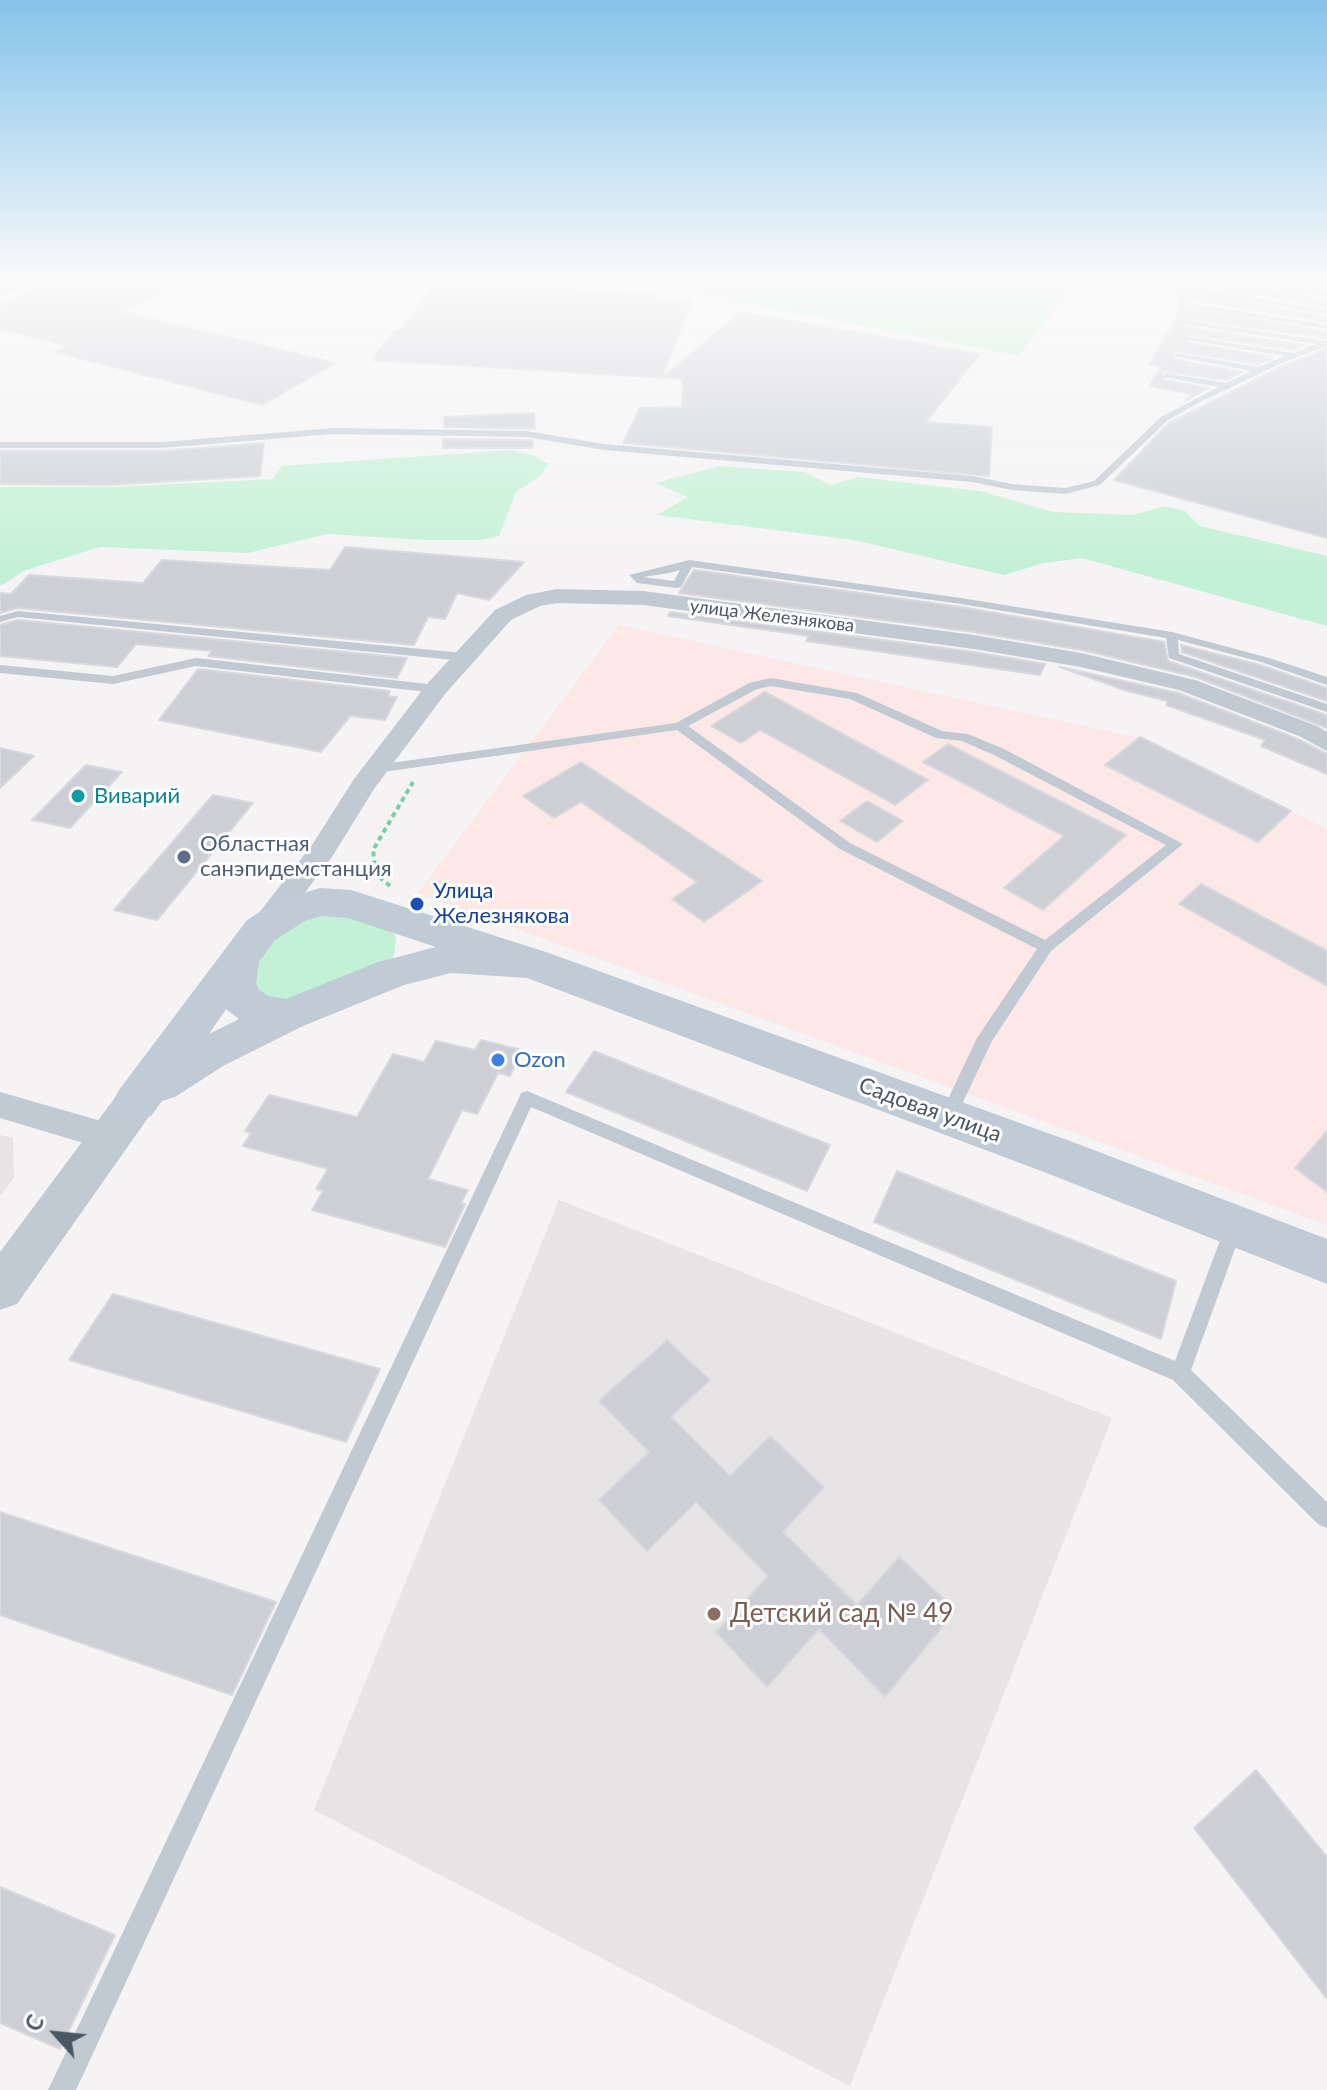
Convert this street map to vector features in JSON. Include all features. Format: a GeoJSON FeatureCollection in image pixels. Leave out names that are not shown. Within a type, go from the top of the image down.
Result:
{"type":"FeatureCollection","features":[{"type":"Feature","properties":{"kind":"main road","name":"Садовая улица"},"geometry":{"type":"LineString","coordinates":[[250,945],[291,911],[320,902],[395,903],[531,963],[948,1116],[1327,1262]]}},
{"type":"Feature","properties":{"kind":"main road"},"geometry":{"type":"LineString","coordinates":[[393,973],[406,959],[410,947],[409,932],[395,903]]}},
{"type":"Feature","properties":{"kind":"main road"},"geometry":{"type":"LineString","coordinates":[[250,945],[235,983],[242,1000],[259,1011],[288,1015]]}},
{"type":"Feature","properties":{"kind":"main road","name":"улица Железнякова"},"geometry":{"type":"LineString","coordinates":[[123,1120],[250,945]]}},
{"type":"Feature","properties":{"kind":"main road","name":"улица Железнякова"},"geometry":{"type":"LineString","coordinates":[[123,1120],[207,1054],[288,1015],[393,973],[451,958],[531,963]]}},
{"type":"Feature","properties":{"kind":"street","name":"улица Железнякова"},"geometry":{"type":"LineString","coordinates":[[250,945],[322,851],[376,769],[436,689],[503,615],[534,600],[557,596],[643,598],[974,642],[1141,672],[1187,685],[1308,731],[1327,743]]}},
{"type":"Feature","properties":{"kind":"street"},"geometry":{"type":"LineString","coordinates":[[322,851],[322,870],[329,888],[351,904]]}},
{"type":"Feature","properties":{"kind":"street"},"geometry":{"type":"LineString","coordinates":[[0,1105],[123,1120]]}},
{"type":"Feature","properties":{"kind":"street","name":"улица Железнякова"},"geometry":{"type":"LineString","coordinates":[[0,1289],[123,1120]]}},
{"type":"Feature","properties":{"kind":"lane"},"geometry":{"type":"LineString","coordinates":[[1171,376],[1230,386]]}},
{"type":"Feature","properties":{"kind":"lane"},"geometry":{"type":"LineString","coordinates":[[0,445],[162,445],[333,431],[527,434],[604,447],[972,479],[1065,491],[1097,483],[1164,419],[1249,376]]}},
{"type":"Feature","properties":{"kind":"lane"},"geometry":{"type":"LineString","coordinates":[[689,563],[961,601],[1172,635],[1265,660],[1327,681]]}},
{"type":"Feature","properties":{"kind":"lane"},"geometry":{"type":"LineString","coordinates":[[0,619],[18,614],[464,657]]}},
{"type":"Feature","properties":{"kind":"lane"},"geometry":{"type":"LineString","coordinates":[[1172,635],[1173,656],[1327,708]]}},
{"type":"Feature","properties":{"kind":"lane"},"geometry":{"type":"LineString","coordinates":[[0,669],[113,680],[196,662],[436,689]]}},
{"type":"Feature","properties":{"kind":"lane"},"geometry":{"type":"LineString","coordinates":[[376,769],[679,726],[753,686],[771,682],[853,696],[940,735],[964,737],[1176,844],[1046,947],[985,1038],[948,1116]]}},
{"type":"Feature","properties":{"kind":"lane"},"geometry":{"type":"LineString","coordinates":[[679,726],[845,846],[1046,947]]}},
{"type":"Feature","properties":{"kind":"lane"},"geometry":{"type":"LineString","coordinates":[[62,2090],[527,1098],[1180,1373],[1327,1517]]}},
{"type":"Feature","properties":{"kind":"lane"},"geometry":{"type":"LineString","coordinates":[[1180,1373],[1234,1227]]}},
{"type":"Feature","properties":{"kind":"path"},"geometry":{"type":"LineString","coordinates":[[395,903],[376,874],[373,850],[417,775]]}},
{"type":"Feature","properties":{"kind":"shaded area"},"geometry":{"type":"Polygon","coordinates":[[[619,625],[1144,739],[1327,829],[1327,1225],[418,893],[619,625]]]}},
{"type":"Feature","properties":{"kind":"shaded area"},"geometry":{"type":"Polygon","coordinates":[[[0,1135],[13,1138],[14,1178],[0,1196],[0,1135]]]}},
{"type":"Feature","properties":{"kind":"shaded area","name":"Детский сад № 49"},"geometry":{"type":"Polygon","coordinates":[[[559,1200],[1112,1418],[850,2086],[314,1810],[559,1200]]]}},
{"type":"Feature","properties":{"kind":"green space"},"geometry":{"type":"Polygon","coordinates":[[[509,450],[533,455],[548,464],[540,476],[516,492],[499,536],[481,540],[426,540],[327,534],[248,553],[100,547],[26,570],[0,586],[0,487],[112,487],[273,479],[282,466],[509,450]]]}},
{"type":"Feature","properties":{"kind":"green space"},"geometry":{"type":"Polygon","coordinates":[[[720,466],[804,472],[831,485],[858,477],[980,491],[1054,512],[1133,515],[1165,506],[1185,511],[1200,526],[1327,556],[1327,626],[1082,558],[1044,563],[1004,575],[854,540],[657,515],[688,497],[655,483],[720,466]]]}},
{"type":"Feature","properties":{"kind":"green space"},"geometry":{"type":"Polygon","coordinates":[[[320,912],[345,914],[388,927],[396,936],[394,956],[386,963],[288,1003],[257,992],[254,961],[273,935],[320,912]]]}},
{"type":"Feature","properties":{"kind":"building"},"geometry":{"type":"Polygon","coordinates":[[[147,376],[314,376],[262,405],[147,376]]]}},
{"type":"Feature","properties":{"kind":"building"},"geometry":{"type":"Polygon","coordinates":[[[622,376],[663,376],[662,378],[622,376]]]}},
{"type":"Feature","properties":{"kind":"building"},"geometry":{"type":"Polygon","coordinates":[[[665,376],[963,376],[926,422],[992,427],[989,476],[623,443],[640,408],[682,407],[683,379],[662,378],[665,376]]]}},
{"type":"Feature","properties":{"kind":"building"},"geometry":{"type":"Polygon","coordinates":[[[1156,376],[1164,376],[1164,380],[1209,388],[1185,401],[1192,394],[1149,386],[1156,376]]]}},
{"type":"Feature","properties":{"kind":"building"},"geometry":{"type":"Polygon","coordinates":[[[1195,376],[1235,376],[1226,380],[1195,376]]]}},
{"type":"Feature","properties":{"kind":"building"},"geometry":{"type":"Polygon","coordinates":[[[1264,376],[1327,376],[1327,538],[1114,480],[1169,423],[1264,376]]]}},
{"type":"Feature","properties":{"kind":"building"},"geometry":{"type":"Polygon","coordinates":[[[534,413],[535,429],[444,427],[444,417],[534,413]]]}},
{"type":"Feature","properties":{"kind":"building"},"geometry":{"type":"Polygon","coordinates":[[[443,439],[533,441],[532,448],[443,448],[443,439]]]}},
{"type":"Feature","properties":{"kind":"building"},"geometry":{"type":"Polygon","coordinates":[[[264,443],[260,476],[108,485],[0,484],[0,451],[162,451],[264,443]]]}},
{"type":"Feature","properties":{"kind":"building"},"geometry":{"type":"Polygon","coordinates":[[[345,547],[524,562],[489,600],[457,593],[445,619],[428,617],[414,645],[18,608],[0,613],[0,593],[11,594],[29,575],[143,583],[162,560],[330,570],[345,547]]]}},
{"type":"Feature","properties":{"kind":"building"},"geometry":{"type":"Polygon","coordinates":[[[694,570],[961,607],[1164,642],[1168,661],[1327,715],[1327,728],[1196,677],[1082,650],[974,632],[679,593],[694,570]]]}},
{"type":"Feature","properties":{"kind":"building"},"geometry":{"type":"Polygon","coordinates":[[[670,612],[1045,664],[1040,675],[806,641],[809,636],[668,616],[670,612]]]}},
{"type":"Feature","properties":{"kind":"building"},"geometry":{"type":"Polygon","coordinates":[[[18,620],[407,658],[397,678],[208,656],[212,651],[136,644],[117,667],[0,656],[0,625],[18,620]]]}},
{"type":"Feature","properties":{"kind":"building"},"geometry":{"type":"Polygon","coordinates":[[[1181,645],[1260,665],[1327,688],[1327,701],[1182,652],[1181,645]]]}},
{"type":"Feature","properties":{"kind":"building"},"geometry":{"type":"Polygon","coordinates":[[[1060,667],[1178,693],[1298,739],[1327,754],[1327,774],[1261,746],[1265,740],[1166,705],[1168,701],[1127,691],[1060,667]]]}},
{"type":"Feature","properties":{"kind":"building"},"geometry":{"type":"Polygon","coordinates":[[[198,669],[390,691],[388,696],[397,697],[385,720],[350,716],[321,752],[159,720],[198,669]]]}},
{"type":"Feature","properties":{"kind":"building"},"geometry":{"type":"Polygon","coordinates":[[[765,692],[928,780],[895,805],[760,730],[741,743],[711,726],[765,692]]]}},
{"type":"Feature","properties":{"kind":"building"},"geometry":{"type":"Polygon","coordinates":[[[1140,737],[1291,811],[1258,842],[1105,765],[1140,737]]]}},
{"type":"Feature","properties":{"kind":"building"},"geometry":{"type":"Polygon","coordinates":[[[948,744],[1126,835],[1043,910],[1004,888],[1064,836],[923,762],[948,744]]]}},
{"type":"Feature","properties":{"kind":"building"},"geometry":{"type":"Polygon","coordinates":[[[0,748],[34,756],[0,788],[0,748]]]}},
{"type":"Feature","properties":{"kind":"building"},"geometry":{"type":"Polygon","coordinates":[[[581,762],[762,881],[704,922],[672,899],[697,882],[581,802],[554,818],[523,796],[581,762]]]}},
{"type":"Feature","properties":{"kind":"building","name":"Виварий"},"geometry":{"type":"Polygon","coordinates":[[[86,765],[122,772],[70,828],[32,820],[86,765]]]}},
{"type":"Feature","properties":{"kind":"building","name":"Областная санэпидемстанция"},"geometry":{"type":"Polygon","coordinates":[[[213,795],[253,803],[157,920],[114,910],[213,795]]]}},
{"type":"Feature","properties":{"kind":"building"},"geometry":{"type":"Polygon","coordinates":[[[867,801],[903,821],[877,842],[840,821],[867,801]]]}},
{"type":"Feature","properties":{"kind":"building"},"geometry":{"type":"Polygon","coordinates":[[[1201,884],[1327,951],[1327,986],[1179,904],[1201,884]]]}},
{"type":"Feature","properties":{"kind":"building"},"geometry":{"type":"Polygon","coordinates":[[[481,1040],[522,1050],[510,1076],[498,1073],[477,1114],[462,1110],[428,1179],[468,1190],[461,1203],[465,1204],[445,1247],[312,1210],[323,1191],[316,1189],[328,1169],[243,1146],[251,1133],[245,1131],[269,1095],[357,1117],[393,1054],[424,1062],[436,1041],[475,1050],[481,1040]]]}},
{"type":"Feature","properties":{"kind":"building"},"geometry":{"type":"Polygon","coordinates":[[[594,1051],[830,1145],[807,1191],[566,1092],[594,1051]]]}},
{"type":"Feature","properties":{"kind":"building"},"geometry":{"type":"Polygon","coordinates":[[[1327,1131],[1327,1192],[1295,1168],[1327,1131]]]}},
{"type":"Feature","properties":{"kind":"building"},"geometry":{"type":"Polygon","coordinates":[[[897,1171],[1176,1281],[1161,1339],[874,1222],[897,1171]]]}},
{"type":"Feature","properties":{"kind":"building"},"geometry":{"type":"Polygon","coordinates":[[[113,1294],[380,1369],[346,1442],[69,1360],[113,1294]]]}},
{"type":"Feature","properties":{"kind":"building"},"geometry":{"type":"Polygon","coordinates":[[[667,1340],[710,1380],[671,1417],[730,1476],[770,1436],[824,1487],[783,1532],[857,1605],[899,1557],[956,1610],[885,1697],[819,1629],[767,1687],[716,1632],[768,1576],[696,1502],[647,1551],[599,1500],[649,1452],[599,1401],[667,1340]]]}},
{"type":"Feature","properties":{"kind":"building"},"geometry":{"type":"Polygon","coordinates":[[[0,1512],[276,1602],[232,1695],[0,1615],[0,1512]]]}},
{"type":"Feature","properties":{"kind":"building"},"geometry":{"type":"Polygon","coordinates":[[[1256,1770],[1327,1857],[1327,1999],[1194,1828],[1256,1770]]]}},
{"type":"Feature","properties":{"kind":"building"},"geometry":{"type":"Polygon","coordinates":[[[0,1887],[115,1935],[60,2049],[0,2023],[0,1887]]]}},
{"type":"Feature","properties":{"kind":"place","name":"Виварий"},"geometry":{"type":"Point","coordinates":[78,796]}},
{"type":"Feature","properties":{"kind":"place","name":"Областная санэпидемстанция"},"geometry":{"type":"Point","coordinates":[184,857]}},
{"type":"Feature","properties":{"kind":"place","name":"Улица Железнякова"},"geometry":{"type":"Point","coordinates":[417,904]}},
{"type":"Feature","properties":{"kind":"place","name":"Ozon"},"geometry":{"type":"Point","coordinates":[498,1060]}},
{"type":"Feature","properties":{"kind":"place","name":"Детский сад № 49"},"geometry":{"type":"Point","coordinates":[714,1614]}}]}
